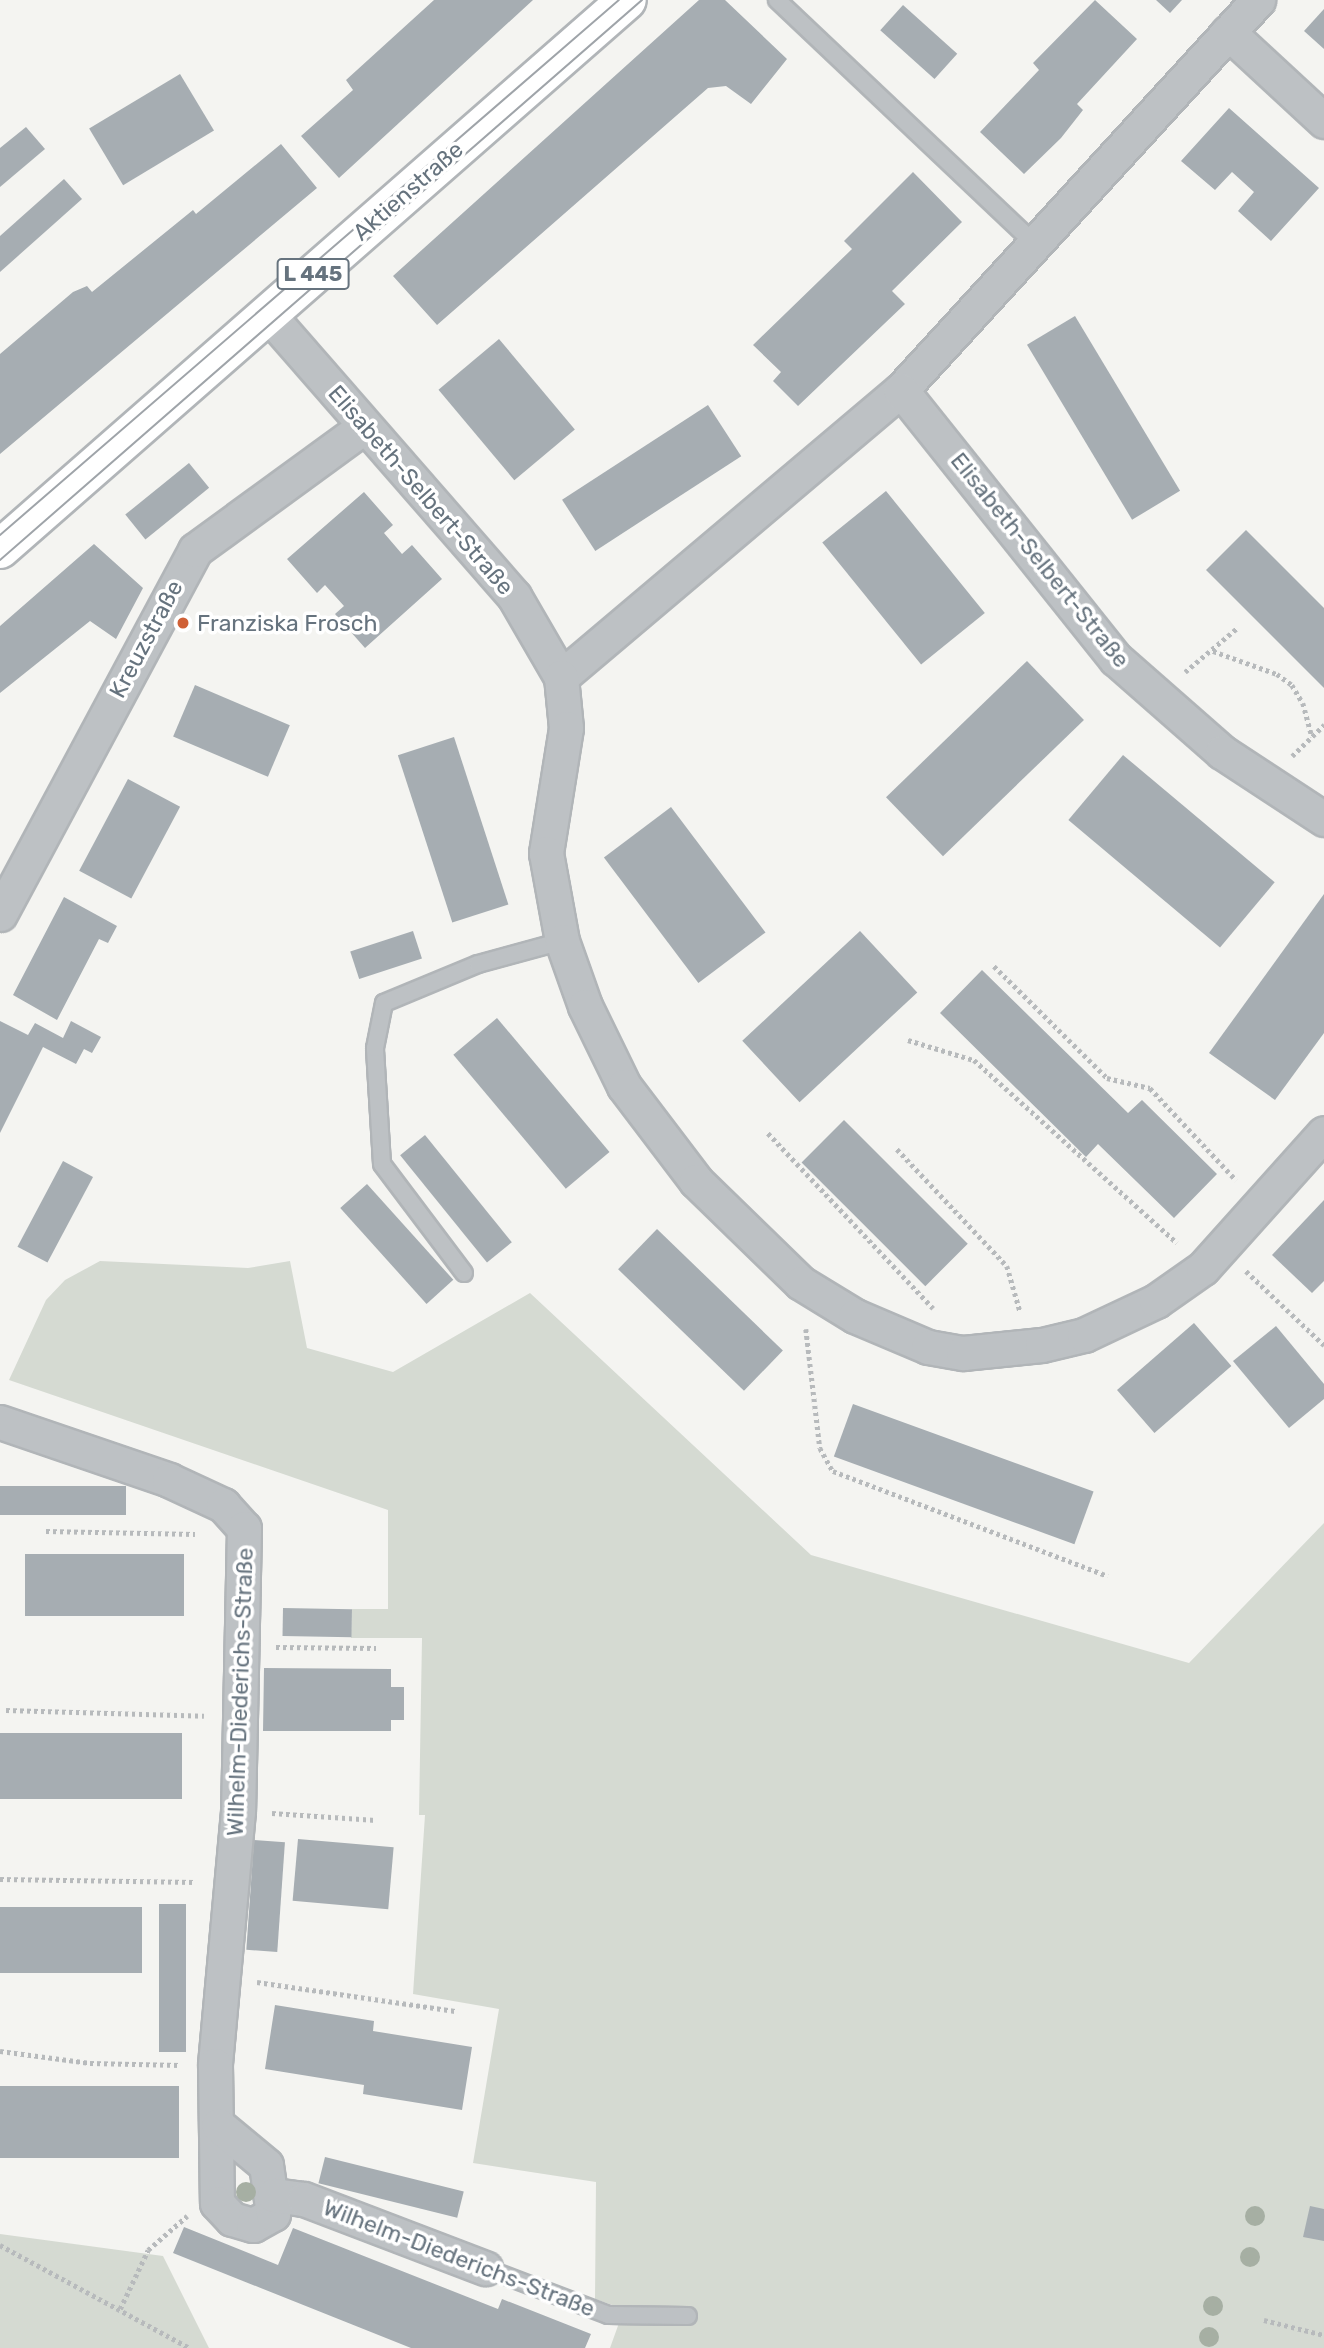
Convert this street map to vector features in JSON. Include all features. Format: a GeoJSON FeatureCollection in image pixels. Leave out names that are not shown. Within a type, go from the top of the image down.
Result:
{"type":"FeatureCollection","features":[{"type":"Feature","properties":{"kind":"main road","name":"Aktienstraße"},"geometry":{"type":"LineString","coordinates":[[0,549],[627,0]]}},
{"type":"Feature","properties":{"kind":"street"},"geometry":{"type":"LineString","coordinates":[[561,677],[901,390],[1033,242],[1258,0]]}},
{"type":"Feature","properties":{"kind":"street"},"geometry":{"type":"LineString","coordinates":[[1228,32],[1324,121]]}},
{"type":"Feature","properties":{"kind":"street","name":"Elisabeth-Selbert-Straße"},"geometry":{"type":"LineString","coordinates":[[267,313],[514,596],[561,677],[566,728],[545,853],[562,941],[585,1006],[624,1086],[696,1181],[801,1283],[889,1333],[928,1347],[975,1353],[1025,1347],[1084,1335],[1121,1320],[1212,1257],[1324,1133]]}},
{"type":"Feature","properties":{"kind":"street","name":"Elisabeth-Selbert-Straße"},"geometry":{"type":"LineString","coordinates":[[901,390],[1116,659],[1222,752],[1324,819]]}},
{"type":"Feature","properties":{"kind":"street","name":"Kreuzstraße"},"geometry":{"type":"LineString","coordinates":[[0,914],[195,550],[365,426]]}},
{"type":"Feature","properties":{"kind":"street","name":"Wilhelm-Diederichs-Straße"},"geometry":{"type":"LineString","coordinates":[[0,1422],[169,1480],[223,1505],[244,1528],[238,1811],[234,1883],[215,2065],[218,2125],[217,2203]]}},
{"type":"Feature","properties":{"kind":"street"},"geometry":{"type":"LineString","coordinates":[[217,2203],[232,2219],[253,2225],[273,2214],[274,2195],[266,2165],[218,2125]]}},
{"type":"Feature","properties":{"kind":"street","name":"Wilhelm-Diederichs-Straße"},"geometry":{"type":"LineString","coordinates":[[274,2195],[304,2199],[485,2268]]}},
{"type":"Feature","properties":{"kind":"lane"},"geometry":{"type":"LineString","coordinates":[[777,0],[1033,242]]}},
{"type":"Feature","properties":{"kind":"lane"},"geometry":{"type":"LineString","coordinates":[[464,1273],[382,1164],[375,1048],[384,1003],[478,964],[562,941]]}},
{"type":"Feature","properties":{"kind":"lane","name":"Wilhelm-Diederichs-Straße"},"geometry":{"type":"LineString","coordinates":[[485,2268],[608,2315],[688,2316]]}},
{"type":"Feature","properties":{"kind":"path"},"geometry":{"type":"LineString","coordinates":[[1156,694],[1213,651],[1237,628]]}},
{"type":"Feature","properties":{"kind":"path"},"geometry":{"type":"LineString","coordinates":[[1213,651],[1277,674],[1292,685],[1303,703],[1312,737]]}},
{"type":"Feature","properties":{"kind":"path"},"geometry":{"type":"LineString","coordinates":[[994,966],[1107,1078],[1150,1088],[1230,1170],[1255,1210]]}},
{"type":"Feature","properties":{"kind":"path"},"geometry":{"type":"LineString","coordinates":[[908,1041],[974,1060],[1324,1346]]}},
{"type":"Feature","properties":{"kind":"path"},"geometry":{"type":"LineString","coordinates":[[768,1133],[975,1353]]}},
{"type":"Feature","properties":{"kind":"path"},"geometry":{"type":"LineString","coordinates":[[897,1150],[1007,1266],[1018,1294],[1025,1347]]}},
{"type":"Feature","properties":{"kind":"path"},"geometry":{"type":"LineString","coordinates":[[801,1283],[820,1448],[833,1471],[1108,1576]]}},
{"type":"Feature","properties":{"kind":"path"},"geometry":{"type":"LineString","coordinates":[[46,1531],[199,1535],[223,1505]]}},
{"type":"Feature","properties":{"kind":"path"},"geometry":{"type":"LineString","coordinates":[[240,1647],[376,1648]]}},
{"type":"Feature","properties":{"kind":"path"},"geometry":{"type":"LineString","coordinates":[[6,1710],[240,1716]]}},
{"type":"Feature","properties":{"kind":"path"},"geometry":{"type":"LineString","coordinates":[[238,1811],[376,1820]]}},
{"type":"Feature","properties":{"kind":"path"},"geometry":{"type":"LineString","coordinates":[[0,1879],[234,1883]]}},
{"type":"Feature","properties":{"kind":"path"},"geometry":{"type":"LineString","coordinates":[[225,1978],[457,2011]]}},
{"type":"Feature","properties":{"kind":"path"},"geometry":{"type":"LineString","coordinates":[[0,2051],[90,2063],[215,2065]]}},
{"type":"Feature","properties":{"kind":"path"},"geometry":{"type":"LineString","coordinates":[[120,2309],[148,2250],[182,2218],[217,2203]]}},
{"type":"Feature","properties":{"kind":"path"},"geometry":{"type":"LineString","coordinates":[[0,2245],[190,2348]]}},
{"type":"Feature","properties":{"kind":"path"},"geometry":{"type":"LineString","coordinates":[[1264,2320],[1324,2334]]}},
{"type":"Feature","properties":{"kind":"shaded area"},"geometry":{"type":"Polygon","coordinates":[[[100,1261],[248,1268],[290,1261],[307,1348],[393,1372],[530,1293],[811,1555],[1189,1663],[1324,1523],[1324,2348],[610,2348],[624,2309],[595,2299],[596,2182],[473,2163],[499,2009],[413,1994],[425,1815],[419,1815],[422,1638],[351,1638],[352,1609],[388,1609],[388,1510],[9,1380],[46,1300],[65,1280],[100,1261]]]}},
{"type":"Feature","properties":{"kind":"shaded area"},"geometry":{"type":"Polygon","coordinates":[[[0,2234],[163,2256],[209,2348],[0,2348],[0,2234]]]}},
{"type":"Feature","properties":{"kind":"building"},"geometry":{"type":"Polygon","coordinates":[[[434,0],[533,0],[339,178],[301,136],[353,90],[346,80],[434,0]]]}},
{"type":"Feature","properties":{"kind":"building"},"geometry":{"type":"Polygon","coordinates":[[[699,0],[725,0],[787,59],[751,104],[726,86],[708,88],[437,325],[393,276],[699,0]]]}},
{"type":"Feature","properties":{"kind":"building"},"geometry":{"type":"Polygon","coordinates":[[[1095,0],[1137,39],[1077,104],[1083,110],[1061,138],[1024,174],[980,132],[1039,70],[1033,63],[1095,0]]]}},
{"type":"Feature","properties":{"kind":"building"},"geometry":{"type":"Polygon","coordinates":[[[1156,0],[1182,0],[1170,13],[1156,0]]]}},
{"type":"Feature","properties":{"kind":"building"},"geometry":{"type":"Polygon","coordinates":[[[903,5],[957,54],[934,79],[880,30],[903,5]]]}},
{"type":"Feature","properties":{"kind":"building"},"geometry":{"type":"Polygon","coordinates":[[[1324,9],[1324,49],[1304,31],[1324,9]]]}},
{"type":"Feature","properties":{"kind":"building"},"geometry":{"type":"Polygon","coordinates":[[[180,74],[214,131],[123,185],[89,129],[180,74]]]}},
{"type":"Feature","properties":{"kind":"building"},"geometry":{"type":"Polygon","coordinates":[[[1229,108],[1319,188],[1271,241],[1238,211],[1254,192],[1232,172],[1215,190],[1181,161],[1229,108]]]}},
{"type":"Feature","properties":{"kind":"building"},"geometry":{"type":"Polygon","coordinates":[[[26,127],[45,149],[0,187],[0,148],[26,127]]]}},
{"type":"Feature","properties":{"kind":"building"},"geometry":{"type":"Polygon","coordinates":[[[281,144],[317,188],[0,454],[0,354],[73,292],[87,286],[92,292],[193,210],[196,214],[281,144]]]}},
{"type":"Feature","properties":{"kind":"building"},"geometry":{"type":"Polygon","coordinates":[[[913,172],[962,222],[892,291],[905,304],[798,406],[773,381],[781,372],[753,345],[852,249],[844,241],[913,172]]]}},
{"type":"Feature","properties":{"kind":"building"},"geometry":{"type":"Polygon","coordinates":[[[64,179],[82,199],[0,272],[0,236],[64,179]]]}},
{"type":"Feature","properties":{"kind":"building"},"geometry":{"type":"Polygon","coordinates":[[[1075,316],[1180,491],[1132,520],[1027,345],[1075,316]]]}},
{"type":"Feature","properties":{"kind":"building"},"geometry":{"type":"Polygon","coordinates":[[[499,339],[575,429],[514,480],[438,390],[499,339]]]}},
{"type":"Feature","properties":{"kind":"building"},"geometry":{"type":"Polygon","coordinates":[[[708,405],[741,456],[595,551],[562,500],[708,405]]]}},
{"type":"Feature","properties":{"kind":"building"},"geometry":{"type":"Polygon","coordinates":[[[189,463],[209,488],[145,539],[125,515],[189,463]]]}},
{"type":"Feature","properties":{"kind":"building"},"geometry":{"type":"Polygon","coordinates":[[[886,491],[985,613],[921,665],[822,543],[886,491]]]}},
{"type":"Feature","properties":{"kind":"building"},"geometry":{"type":"Polygon","coordinates":[[[364,492],[393,525],[384,533],[402,554],[412,545],[442,579],[365,648],[335,614],[344,606],[325,585],[317,593],[287,559],[364,492]]]}},
{"type":"Feature","properties":{"kind":"building"},"geometry":{"type":"Polygon","coordinates":[[[1246,530],[1324,608],[1324,688],[1206,570],[1246,530]]]}},
{"type":"Feature","properties":{"kind":"building"},"geometry":{"type":"Polygon","coordinates":[[[94,544],[143,588],[116,639],[90,621],[0,693],[0,626],[94,544]]]}},
{"type":"Feature","properties":{"kind":"building"},"geometry":{"type":"Polygon","coordinates":[[[1027,661],[1084,720],[943,856],[886,797],[1027,661]]]}},
{"type":"Feature","properties":{"kind":"building"},"geometry":{"type":"Polygon","coordinates":[[[195,685],[290,725],[268,777],[173,737],[195,685]]]}},
{"type":"Feature","properties":{"kind":"building"},"geometry":{"type":"Polygon","coordinates":[[[454,737],[508,904],[452,923],[398,755],[454,737]]]}},
{"type":"Feature","properties":{"kind":"building"},"geometry":{"type":"Polygon","coordinates":[[[1123,755],[1275,882],[1220,947],[1068,820],[1123,755]]]}},
{"type":"Feature","properties":{"kind":"building"},"geometry":{"type":"Polygon","coordinates":[[[128,779],[180,807],[131,899],[79,871],[128,779]]]}},
{"type":"Feature","properties":{"kind":"building"},"geometry":{"type":"Polygon","coordinates":[[[671,807],[765,932],[698,983],[604,858],[671,807]]]}},
{"type":"Feature","properties":{"kind":"building"},"geometry":{"type":"Polygon","coordinates":[[[1324,894],[1324,1033],[1275,1100],[1209,1053],[1324,894]]]}},
{"type":"Feature","properties":{"kind":"building"},"geometry":{"type":"Polygon","coordinates":[[[64,897],[117,926],[108,943],[99,939],[57,1020],[13,995],[64,897]]]}},
{"type":"Feature","properties":{"kind":"building"},"geometry":{"type":"Polygon","coordinates":[[[413,931],[422,959],[359,979],[350,951],[413,931]]]}},
{"type":"Feature","properties":{"kind":"building"},"geometry":{"type":"Polygon","coordinates":[[[860,931],[917,992],[800,1102],[742,1041],[860,931]]]}},
{"type":"Feature","properties":{"kind":"building"},"geometry":{"type":"Polygon","coordinates":[[[982,970],[1128,1113],[1142,1100],[1217,1174],[1174,1218],[1098,1144],[1086,1157],[940,1013],[982,970]]]}},
{"type":"Feature","properties":{"kind":"building"},"geometry":{"type":"Polygon","coordinates":[[[497,1018],[609,1152],[566,1189],[453,1055],[497,1018]]]}},
{"type":"Feature","properties":{"kind":"building"},"geometry":{"type":"Polygon","coordinates":[[[0,1021],[28,1035],[35,1023],[63,1038],[71,1021],[101,1037],[92,1053],[84,1049],[76,1064],[43,1047],[0,1133],[0,1021]]]}},
{"type":"Feature","properties":{"kind":"building"},"geometry":{"type":"Polygon","coordinates":[[[844,1120],[968,1244],[925,1286],[802,1162],[844,1120]]]}},
{"type":"Feature","properties":{"kind":"building"},"geometry":{"type":"Polygon","coordinates":[[[425,1135],[512,1242],[487,1262],[400,1155],[425,1135]]]}},
{"type":"Feature","properties":{"kind":"building"},"geometry":{"type":"Polygon","coordinates":[[[63,1161],[93,1177],[47,1263],[17,1247],[63,1161]]]}},
{"type":"Feature","properties":{"kind":"building"},"geometry":{"type":"Polygon","coordinates":[[[367,1184],[453,1280],[427,1304],[340,1208],[367,1184]]]}},
{"type":"Feature","properties":{"kind":"building"},"geometry":{"type":"Polygon","coordinates":[[[1324,1200],[1324,1281],[1312,1293],[1272,1255],[1324,1200]]]}},
{"type":"Feature","properties":{"kind":"building"},"geometry":{"type":"Polygon","coordinates":[[[657,1229],[783,1351],[744,1391],[618,1269],[657,1229]]]}},
{"type":"Feature","properties":{"kind":"building"},"geometry":{"type":"Polygon","coordinates":[[[1194,1323],[1231,1366],[1154,1433],[1117,1390],[1194,1323]]]}},
{"type":"Feature","properties":{"kind":"building"},"geometry":{"type":"Polygon","coordinates":[[[1276,1326],[1324,1384],[1324,1399],[1289,1428],[1233,1361],[1276,1326]]]}},
{"type":"Feature","properties":{"kind":"building"},"geometry":{"type":"Polygon","coordinates":[[[853,1404],[1094,1492],[1074,1544],[834,1457],[853,1404]]]}},
{"type":"Feature","properties":{"kind":"building"},"geometry":{"type":"Polygon","coordinates":[[[0,1486],[126,1486],[126,1515],[0,1515],[0,1486]]]}},
{"type":"Feature","properties":{"kind":"building"},"geometry":{"type":"Polygon","coordinates":[[[25,1554],[184,1554],[184,1616],[25,1616],[25,1554]]]}},
{"type":"Feature","properties":{"kind":"building"},"geometry":{"type":"Polygon","coordinates":[[[283,1608],[352,1609],[352,1637],[283,1636],[283,1608]]]}},
{"type":"Feature","properties":{"kind":"building"},"geometry":{"type":"Polygon","coordinates":[[[264,1668],[391,1669],[391,1687],[404,1687],[404,1720],[391,1720],[391,1731],[263,1731],[264,1668]]]}},
{"type":"Feature","properties":{"kind":"building"},"geometry":{"type":"Polygon","coordinates":[[[0,1733],[182,1733],[182,1799],[0,1799],[0,1733]]]}},
{"type":"Feature","properties":{"kind":"building"},"geometry":{"type":"Polygon","coordinates":[[[298,1839],[394,1847],[388,1909],[293,1901],[298,1839]]]}},
{"type":"Feature","properties":{"kind":"building"},"geometry":{"type":"Polygon","coordinates":[[[254,1840],[285,1842],[277,1952],[246,1950],[254,1840]]]}},
{"type":"Feature","properties":{"kind":"building"},"geometry":{"type":"Polygon","coordinates":[[[159,1904],[186,1904],[186,2052],[159,2052],[159,1904]]]}},
{"type":"Feature","properties":{"kind":"building"},"geometry":{"type":"Polygon","coordinates":[[[0,1907],[142,1907],[142,1973],[0,1973],[0,1907]]]}},
{"type":"Feature","properties":{"kind":"building"},"geometry":{"type":"Polygon","coordinates":[[[275,2005],[374,2021],[373,2031],[472,2047],[462,2110],[363,2094],[364,2085],[265,2069],[275,2005]]]}},
{"type":"Feature","properties":{"kind":"building"},"geometry":{"type":"Polygon","coordinates":[[[0,2086],[179,2086],[179,2158],[0,2158],[0,2086]]]}},
{"type":"Feature","properties":{"kind":"building"},"geometry":{"type":"Polygon","coordinates":[[[325,2157],[464,2192],[457,2218],[318,2183],[325,2157]]]}},
{"type":"Feature","properties":{"kind":"building"},"geometry":{"type":"Polygon","coordinates":[[[1310,2206],[1324,2209],[1324,2241],[1303,2237],[1310,2206]]]}},
{"type":"Feature","properties":{"kind":"building"},"geometry":{"type":"Polygon","coordinates":[[[184,2227],[278,2265],[293,2228],[498,2309],[502,2299],[591,2334],[585,2348],[411,2348],[173,2253],[184,2227]]]}},
{"type":"Feature","properties":{"kind":"tram line"},"geometry":{"type":"LineString","coordinates":[[0,535],[619,0]]}},
{"type":"Feature","properties":{"kind":"tram line"},"geometry":{"type":"LineString","coordinates":[[0,560],[642,0]]}},
{"type":"Feature","properties":{"kind":"place","name":"Franziska Frosch"},"geometry":{"type":"Point","coordinates":[183,623]}}]}
